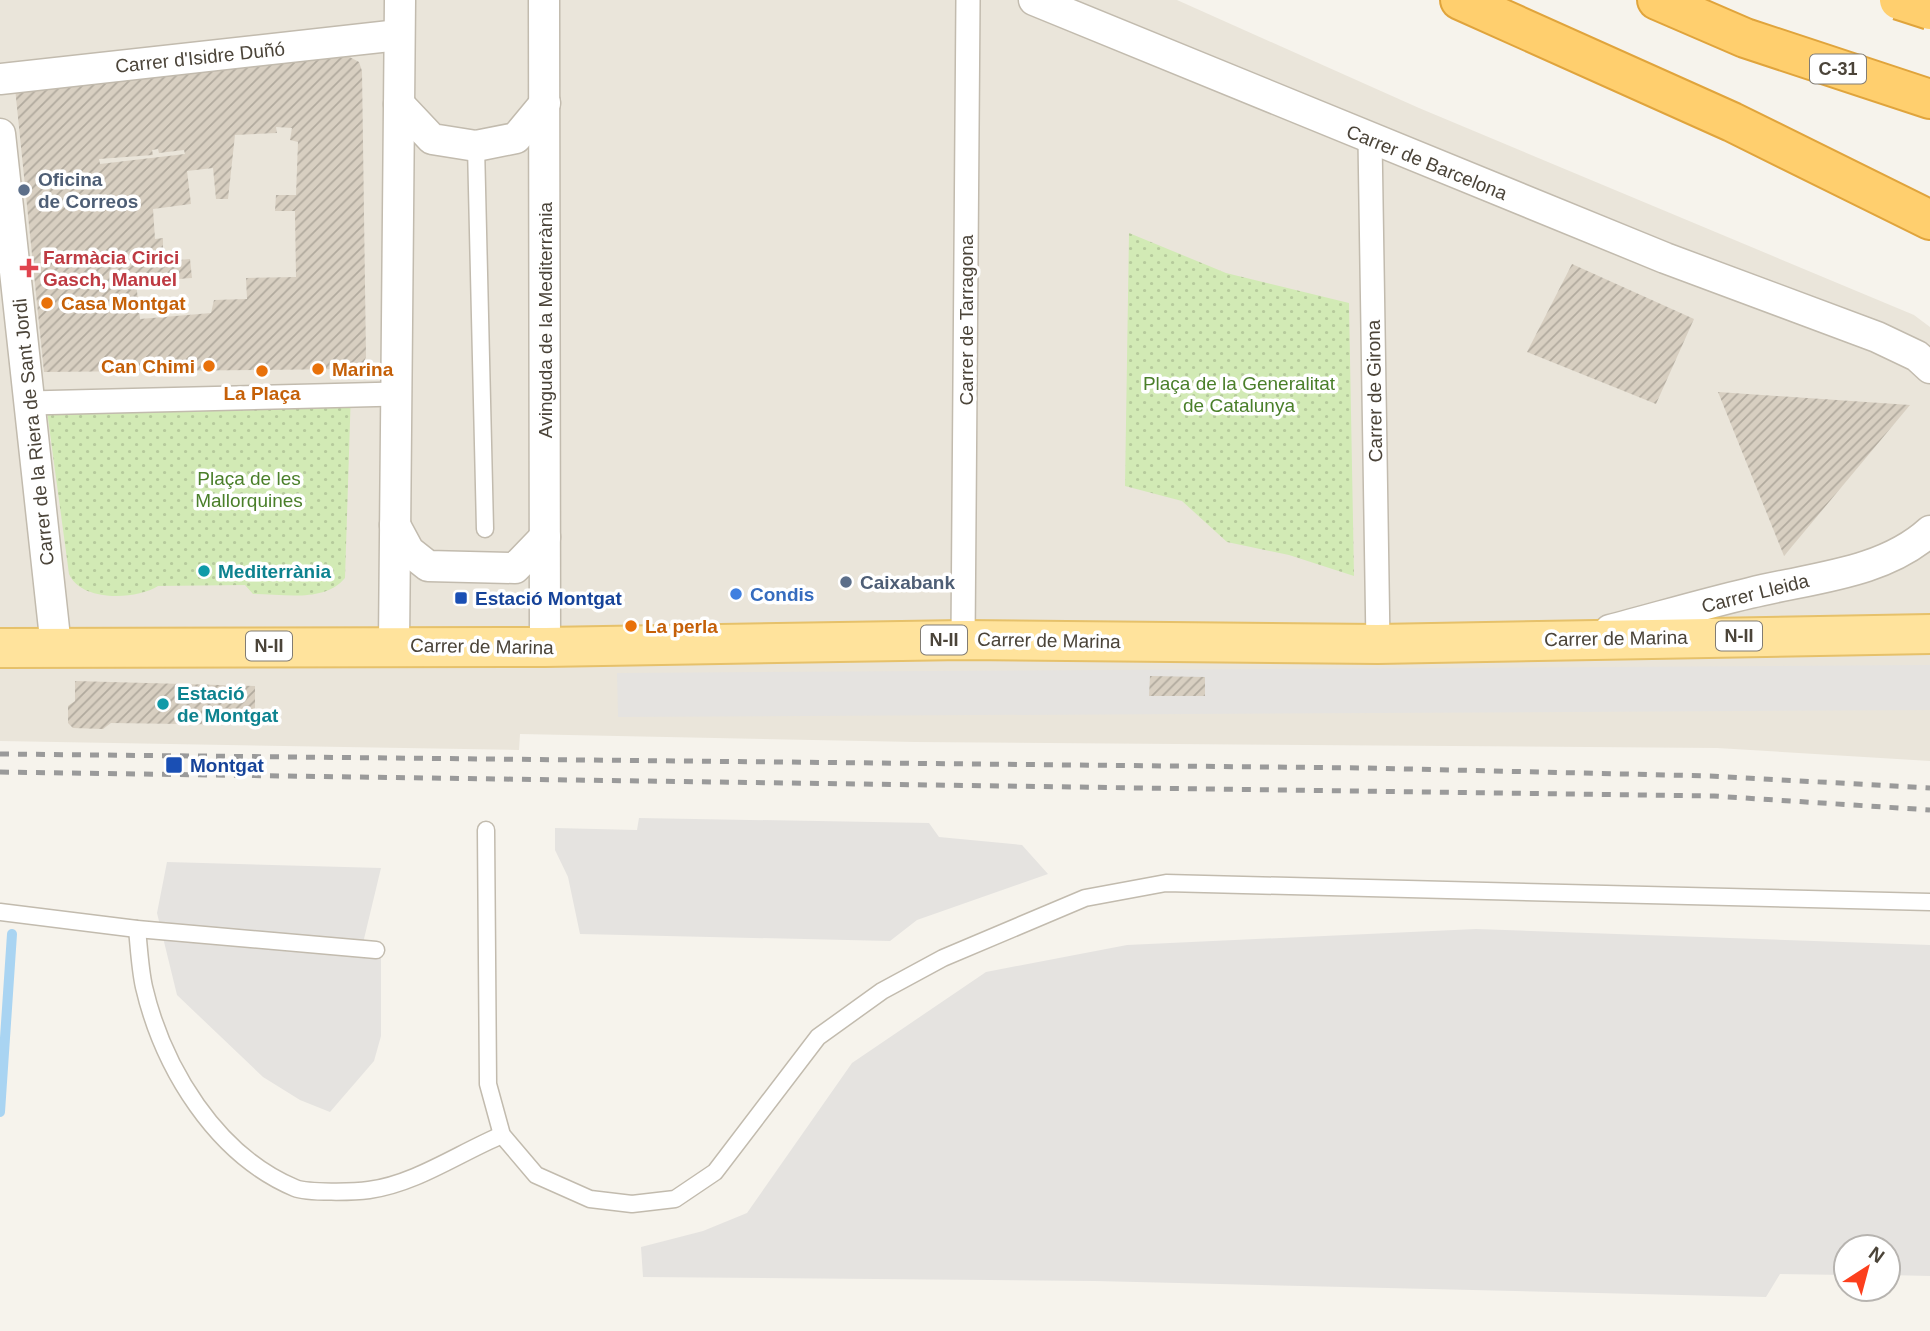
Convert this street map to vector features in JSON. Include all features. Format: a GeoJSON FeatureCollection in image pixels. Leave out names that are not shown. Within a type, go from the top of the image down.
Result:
{"type":"FeatureCollection","features":[{"type":"Feature","properties":{"kind":"highway"},"geometry":{"type":"LineString","coordinates":[[1460,0],[1732,122],[1930,220]]}},
{"type":"Feature","properties":{"kind":"highway","name":"C-31"},"geometry":{"type":"LineString","coordinates":[[1657,0],[1745,38],[1930,99]]}},
{"type":"Feature","properties":{"kind":"highway"},"geometry":{"type":"LineString","coordinates":[[1901,0],[1930,10]]}},
{"type":"Feature","properties":{"kind":"highway"},"geometry":{"type":"LineString","coordinates":[[1901,0],[1930,29]]}},
{"type":"Feature","properties":{"kind":"main road","name":"Carrer de Marina"},"geometry":{"type":"LineString","coordinates":[[0,648],[394,645],[545,647],[963,640],[1378,643],[1930,634]]}},
{"type":"Feature","properties":{"kind":"street"},"geometry":{"type":"LineString","coordinates":[[394,645],[400,0]]}},
{"type":"Feature","properties":{"kind":"street","name":"Avinguda de la Mediterrània"},"geometry":{"type":"LineString","coordinates":[[544,0],[545,647]]}},
{"type":"Feature","properties":{"kind":"street","name":"Carrer de Tarragona"},"geometry":{"type":"LineString","coordinates":[[963,640],[968,0]]}},
{"type":"Feature","properties":{"kind":"street","name":"Carrer de Barcelona"},"geometry":{"type":"LineString","coordinates":[[1034,0],[1370,139],[1917,356],[1930,368]]}},
{"type":"Feature","properties":{"kind":"street","name":"Carrer d'Isidre Duñó"},"geometry":{"type":"LineString","coordinates":[[0,79],[399,35]]}},
{"type":"Feature","properties":{"kind":"street"},"geometry":{"type":"LineString","coordinates":[[399,103],[432,139],[476,146],[516,138],[545,103]]}},
{"type":"Feature","properties":{"kind":"street","name":"Carrer de la Riera de Sant Jordi"},"geometry":{"type":"LineString","coordinates":[[0,134],[9,307],[30,403],[56,647]]}},
{"type":"Feature","properties":{"kind":"street","name":"Carrer de Girona"},"geometry":{"type":"LineString","coordinates":[[1370,139],[1378,643]]}},
{"type":"Feature","properties":{"kind":"street"},"geometry":{"type":"LineString","coordinates":[[30,403],[396,394]]}},
{"type":"Feature","properties":{"kind":"street"},"geometry":{"type":"LineString","coordinates":[[395,525],[409,551],[428,566],[515,568],[545,537]]}},
{"type":"Feature","properties":{"kind":"street","name":"Carrer Lleida"},"geometry":{"type":"LineString","coordinates":[[1572,638],[1859,568],[1913,546],[1930,531]]}},
{"type":"Feature","properties":{"kind":"lane"},"geometry":{"type":"LineString","coordinates":[[476,146],[485,530]]}},
{"type":"Feature","properties":{"kind":"lane"},"geometry":{"type":"LineString","coordinates":[[486,830],[488,1084],[502,1135],[536,1175],[590,1199],[632,1204],[675,1199],[715,1172],[818,1037],[882,990],[943,958],[1085,898],[1166,883],[1930,902]]}},
{"type":"Feature","properties":{"kind":"lane"},"geometry":{"type":"LineString","coordinates":[[0,912],[137,929],[376,950]]}},
{"type":"Feature","properties":{"kind":"lane"},"geometry":{"type":"LineString","coordinates":[[137,929],[144,987],[163,1045],[194,1103],[247,1161],[298,1189],[369,1190],[408,1179],[502,1135]]}},
{"type":"Feature","properties":{"kind":"shaded area"},"geometry":{"type":"Polygon","coordinates":[[[0,0],[1177,0],[1419,108],[1914,315],[1930,327],[1930,761],[1717,748],[915,742],[520,734],[519,750],[0,741],[0,0]]]}},
{"type":"Feature","properties":{"kind":"shaded area"},"geometry":{"type":"Polygon","coordinates":[[[1930,665],[1930,710],[618,717],[617,673],[1930,665]]]}},
{"type":"Feature","properties":{"kind":"shaded area"},"geometry":{"type":"Polygon","coordinates":[[[639,818],[929,823],[939,837],[1022,845],[1048,874],[917,920],[890,941],[580,934],[568,877],[555,850],[555,828],[637,830],[639,818]]]}},
{"type":"Feature","properties":{"kind":"shaded area"},"geometry":{"type":"Polygon","coordinates":[[[167,862],[381,868],[363,943],[381,945],[381,1036],[374,1061],[330,1112],[300,1100],[263,1077],[177,995],[157,913],[167,862]]]}},
{"type":"Feature","properties":{"kind":"shaded area"},"geometry":{"type":"Polygon","coordinates":[[[1476,929],[1930,945],[1930,1276],[1902,1275],[1902,1233],[1832,1233],[1832,1275],[1780,1274],[1766,1297],[1095,1281],[643,1277],[641,1247],[703,1231],[747,1213],[852,1063],[986,972],[1127,945],[1476,929]]]}},
{"type":"Feature","properties":{"kind":"green space","name":"Plaça de la Generalitat de Catalunya"},"geometry":{"type":"Polygon","coordinates":[[[1129,233],[1226,273],[1349,303],[1354,576],[1289,555],[1227,542],[1182,501],[1125,486],[1129,233]]]}},
{"type":"Feature","properties":{"kind":"green space","name":"Plaça de les Mallorquines"},"geometry":{"type":"Polygon","coordinates":[[[351,391],[345,578],[336,586],[315,594],[303,595],[253,594],[245,585],[158,586],[136,594],[110,596],[85,590],[75,583],[69,574],[45,396],[351,391]]]}},
{"type":"Feature","properties":{"kind":"building"},"geometry":{"type":"Polygon","coordinates":[[[342,53],[359,62],[362,71],[366,357],[363,364],[356,369],[44,372],[15,88],[342,53]],[[276,127],[277,133],[235,135],[228,199],[216,199],[213,168],[187,171],[191,204],[153,209],[155,239],[163,238],[163,257],[156,257],[156,262],[190,259],[192,278],[136,282],[140,319],[211,313],[214,300],[247,299],[246,278],[296,277],[295,211],[275,211],[276,195],[296,195],[298,142],[290,140],[292,128],[276,127]],[[158,149],[152,150],[153,155],[99,159],[100,164],[185,154],[184,150],[159,153],[158,149]]]}},
{"type":"Feature","properties":{"kind":"building"},"geometry":{"type":"Polygon","coordinates":[[[1572,264],[1694,319],[1656,404],[1527,352],[1572,264]]]}},
{"type":"Feature","properties":{"kind":"building"},"geometry":{"type":"Polygon","coordinates":[[[1718,392],[1910,405],[1784,556],[1718,392]]]}},
{"type":"Feature","properties":{"kind":"building"},"geometry":{"type":"Polygon","coordinates":[[[1150,676],[1205,677],[1205,696],[1149,696],[1150,676]]]}},
{"type":"Feature","properties":{"kind":"building","name":"Estació de Montgat"},"geometry":{"type":"Polygon","coordinates":[[[75,681],[255,686],[255,725],[111,723],[103,729],[73,728],[68,723],[68,706],[75,701],[75,681]]]}},
{"type":"Feature","properties":{"kind":"waterway"},"geometry":{"type":"LineString","coordinates":[[0,1112],[12,934]]}},
{"type":"Feature","properties":{"kind":"railway"},"geometry":{"type":"LineString","coordinates":[[0,754],[1366,768],[1710,776],[1930,788]]}},
{"type":"Feature","properties":{"kind":"railway"},"geometry":{"type":"LineString","coordinates":[[0,772],[1714,796],[1930,810]]}},
{"type":"Feature","properties":{"kind":"place","name":"Oficina de Correos"},"geometry":{"type":"Point","coordinates":[24,190]}},
{"type":"Feature","properties":{"kind":"place","name":"Farmàcia Cirici Gasch, Manuel"},"geometry":{"type":"Point","coordinates":[29,268]}},
{"type":"Feature","properties":{"kind":"place","name":"Casa Montgat"},"geometry":{"type":"Point","coordinates":[47,303]}},
{"type":"Feature","properties":{"kind":"place","name":"Can Chimi"},"geometry":{"type":"Point","coordinates":[209,366]}},
{"type":"Feature","properties":{"kind":"place","name":"Marina"},"geometry":{"type":"Point","coordinates":[318,369]}},
{"type":"Feature","properties":{"kind":"place","name":"La Plaça"},"geometry":{"type":"Point","coordinates":[262,371]}},
{"type":"Feature","properties":{"kind":"place","name":"Mediterrània"},"geometry":{"type":"Point","coordinates":[204,571]}},
{"type":"Feature","properties":{"kind":"place","name":"Caixabank"},"geometry":{"type":"Point","coordinates":[846,582]}},
{"type":"Feature","properties":{"kind":"place","name":"Condis"},"geometry":{"type":"Point","coordinates":[736,594]}},
{"type":"Feature","properties":{"kind":"place","name":"Estació Montgat"},"geometry":{"type":"Point","coordinates":[461,598]}},
{"type":"Feature","properties":{"kind":"place","name":"La perla"},"geometry":{"type":"Point","coordinates":[631,626]}},
{"type":"Feature","properties":{"kind":"place","name":"Estació de Montgat"},"geometry":{"type":"Point","coordinates":[163,704]}},
{"type":"Feature","properties":{"kind":"place","name":"Montgat"},"geometry":{"type":"Point","coordinates":[174,765]}}]}
